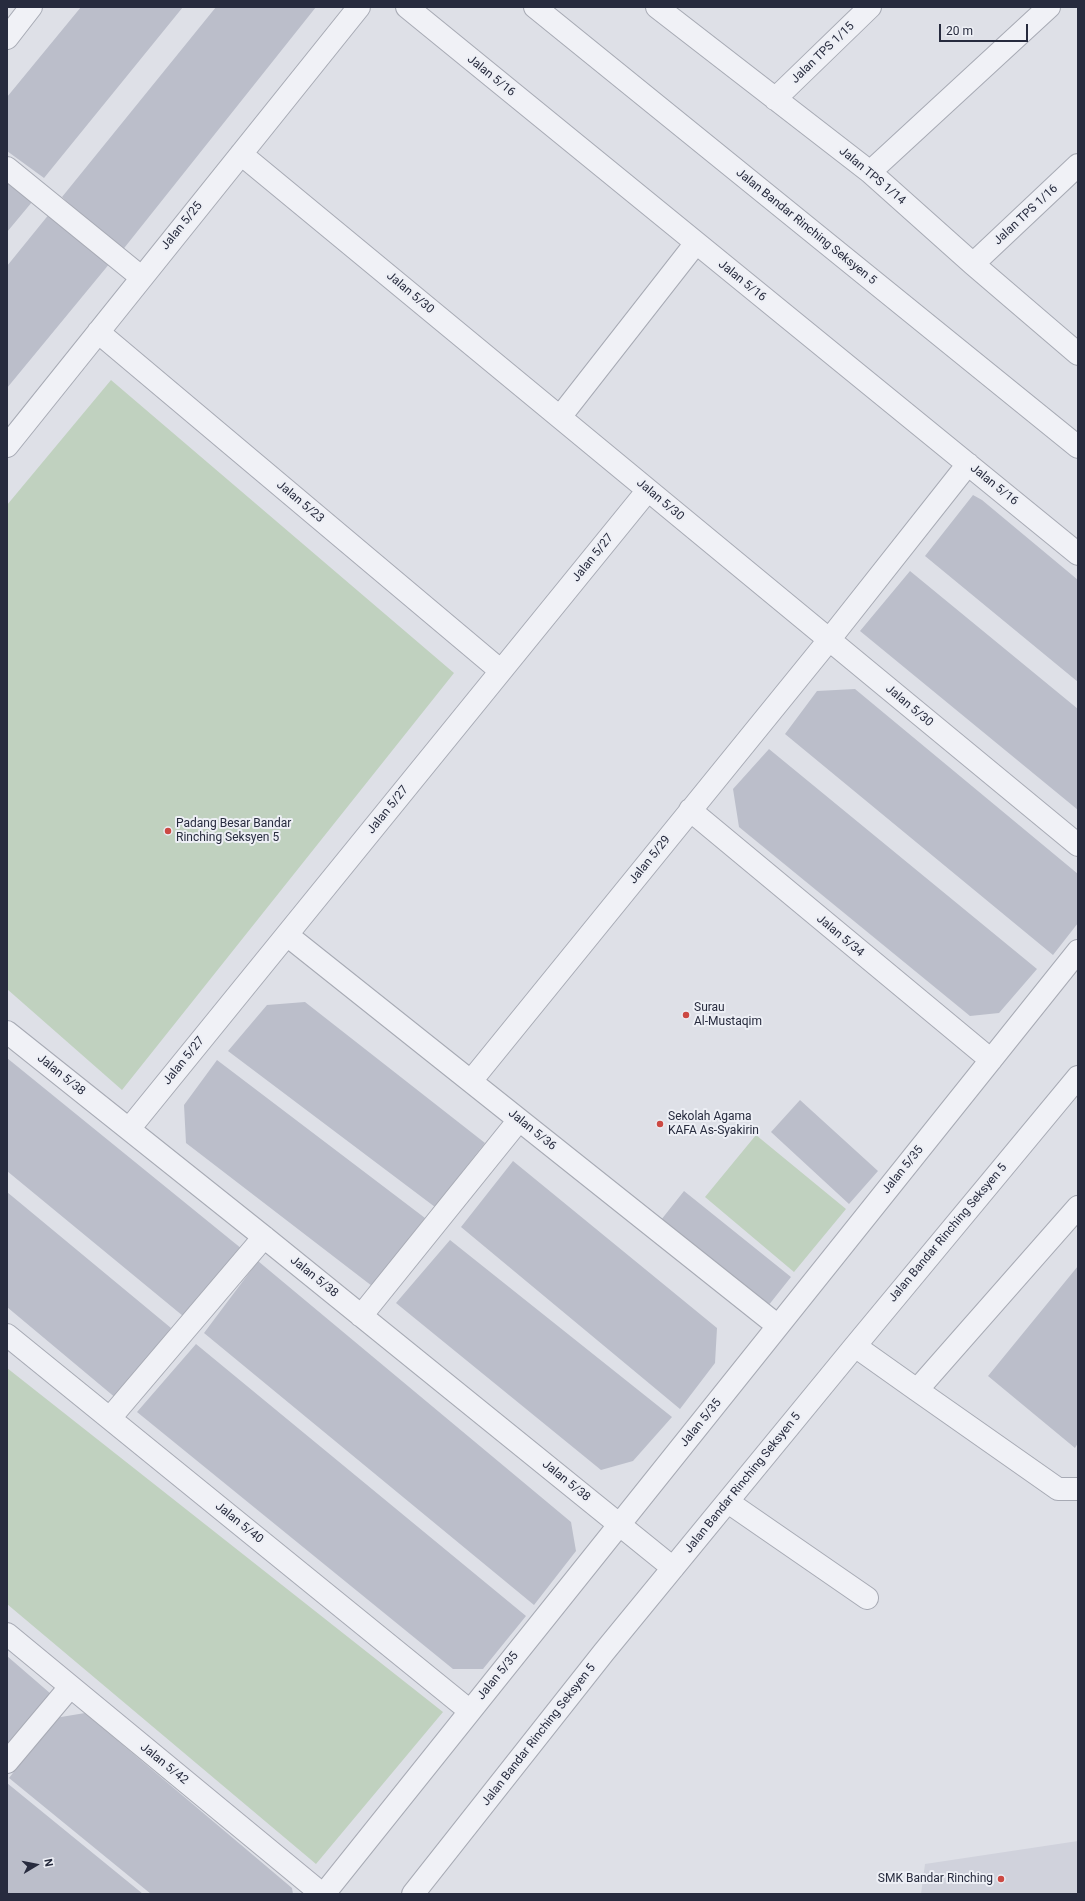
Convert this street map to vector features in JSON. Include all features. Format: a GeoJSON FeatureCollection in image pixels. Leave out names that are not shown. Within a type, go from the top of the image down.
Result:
{"type":"FeatureCollection","features":[{"type":"Feature","properties":{"kind":"street"},"geometry":{"type":"LineString","coordinates":[[7,38],[31,7]]}},
{"type":"Feature","properties":{"kind":"street","name":"Jalan 5/25"},"geometry":{"type":"LineString","coordinates":[[7,446],[358,7]]}},
{"type":"Feature","properties":{"kind":"street","name":"Jalan 5/16"},"geometry":{"type":"LineString","coordinates":[[407,7],[1078,554]]}},
{"type":"Feature","properties":{"kind":"street","name":"Jalan Bandar Rinching Seksyen 5"},"geometry":{"type":"LineString","coordinates":[[535,7],[1078,447]]}},
{"type":"Feature","properties":{"kind":"street","name":"Jalan TPS 1/14"},"geometry":{"type":"LineString","coordinates":[[657,7],[870,172],[973,264],[1076,349]]}},
{"type":"Feature","properties":{"kind":"street","name":"Jalan TPS 1/15"},"geometry":{"type":"LineString","coordinates":[[775,99],[870,7]]}},
{"type":"Feature","properties":{"kind":"street"},"geometry":{"type":"LineString","coordinates":[[870,172],[1049,7]]}},
{"type":"Feature","properties":{"kind":"street","name":"Jalan 5/30"},"geometry":{"type":"LineString","coordinates":[[242,154],[1078,846]]}},
{"type":"Feature","properties":{"kind":"street","name":"Jalan TPS 1/16"},"geometry":{"type":"LineString","coordinates":[[973,264],[1078,165]]}},
{"type":"Feature","properties":{"kind":"street"},"geometry":{"type":"LineString","coordinates":[[7,168],[141,277]]}},
{"type":"Feature","properties":{"kind":"street"},"geometry":{"type":"LineString","coordinates":[[560,417],[696,243]]}},
{"type":"Feature","properties":{"kind":"street","name":"Jalan 5/23"},"geometry":{"type":"LineString","coordinates":[[98,332],[501,671]]}},
{"type":"Feature","properties":{"kind":"street","name":"Jalan 5/29"},"geometry":{"type":"LineString","coordinates":[[471,1081],[829,640],[968,464]]}},
{"type":"Feature","properties":{"kind":"street","name":"Jalan 5/27"},"geometry":{"type":"LineString","coordinates":[[129,1129],[648,490]]}},
{"type":"Feature","properties":{"kind":"street","name":"Jalan 5/34"},"geometry":{"type":"LineString","coordinates":[[690,810],[991,1060]]}},
{"type":"Feature","properties":{"kind":"street","name":"Jalan 5/36"},"geometry":{"type":"LineString","coordinates":[[287,934],[778,1326]]}},
{"type":"Feature","properties":{"kind":"street","name":"Jalan 5/35"},"geometry":{"type":"LineString","coordinates":[[323,1894],[1078,951]]}},
{"type":"Feature","properties":{"kind":"street","name":"Jalan 5/38"},"geometry":{"type":"LineString","coordinates":[[7,1032],[264,1237],[673,1568]]}},
{"type":"Feature","properties":{"kind":"street","name":"Jalan Bandar Rinching Seksyen 5"},"geometry":{"type":"LineString","coordinates":[[412,1894],[604,1652],[1078,1076]]}},
{"type":"Feature","properties":{"kind":"street"},"geometry":{"type":"LineString","coordinates":[[362,1316],[519,1120]]}},
{"type":"Feature","properties":{"kind":"street"},"geometry":{"type":"LineString","coordinates":[[917,1390],[1078,1208]]}},
{"type":"Feature","properties":{"kind":"street"},"geometry":{"type":"LineString","coordinates":[[110,1418],[264,1237]]}},
{"type":"Feature","properties":{"kind":"street","name":"Jalan 5/40"},"geometry":{"type":"LineString","coordinates":[[7,1335],[470,1711]]}},
{"type":"Feature","properties":{"kind":"street"},"geometry":{"type":"LineString","coordinates":[[855,1346],[1058,1489],[1078,1489]]}},
{"type":"Feature","properties":{"kind":"street"},"geometry":{"type":"LineString","coordinates":[[728,1502],[867,1598]]}},
{"type":"Feature","properties":{"kind":"street","name":"Jalan 5/42"},"geometry":{"type":"LineString","coordinates":[[7,1634],[323,1894]]}},
{"type":"Feature","properties":{"kind":"street"},"geometry":{"type":"LineString","coordinates":[[7,1762],[70,1687]]}},
{"type":"Feature","properties":{"kind":"shaded area","name":"SMK Bandar Rinching"},"geometry":{"type":"Polygon","coordinates":[[[1078,1841],[1078,1894],[921,1894],[925,1864],[1078,1841]]]}},
{"type":"Feature","properties":{"kind":"green space","name":"Padang Besar Bandar Rinching Seksyen 5"},"geometry":{"type":"Polygon","coordinates":[[[111,380],[454,673],[122,1090],[7,989],[7,505],[111,380]]]}},
{"type":"Feature","properties":{"kind":"green space"},"geometry":{"type":"Polygon","coordinates":[[[756,1135],[846,1209],[794,1272],[705,1197],[756,1135]]]}},
{"type":"Feature","properties":{"kind":"green space"},"geometry":{"type":"Polygon","coordinates":[[[7,1368],[443,1712],[316,1864],[7,1604],[7,1368]]]}},
{"type":"Feature","properties":{"kind":"building"},"geometry":{"type":"Polygon","coordinates":[[[81,7],[183,7],[44,178],[7,151],[7,97],[81,7]]]}},
{"type":"Feature","properties":{"kind":"building"},"geometry":{"type":"Polygon","coordinates":[[[216,7],[316,7],[121,252],[62,197],[216,7]]]}},
{"type":"Feature","properties":{"kind":"building"},"geometry":{"type":"Polygon","coordinates":[[[7,181],[32,202],[7,232],[7,181]]]}},
{"type":"Feature","properties":{"kind":"building"},"geometry":{"type":"Polygon","coordinates":[[[50,213],[110,263],[7,388],[7,266],[50,213]]]}},
{"type":"Feature","properties":{"kind":"building"},"geometry":{"type":"Polygon","coordinates":[[[973,495],[982,500],[1078,580],[1078,682],[925,556],[973,495]]]}},
{"type":"Feature","properties":{"kind":"building"},"geometry":{"type":"Polygon","coordinates":[[[910,571],[1078,709],[1078,810],[860,631],[910,571]]]}},
{"type":"Feature","properties":{"kind":"building"},"geometry":{"type":"Polygon","coordinates":[[[855,689],[1078,874],[1078,923],[1053,955],[785,734],[817,691],[855,689]]]}},
{"type":"Feature","properties":{"kind":"building"},"geometry":{"type":"Polygon","coordinates":[[[769,749],[1037,969],[999,1013],[970,1016],[739,827],[733,789],[769,749]]]}},
{"type":"Feature","properties":{"kind":"building"},"geometry":{"type":"Polygon","coordinates":[[[305,1002],[485,1143],[435,1207],[228,1051],[267,1005],[305,1002]]]}},
{"type":"Feature","properties":{"kind":"building"},"geometry":{"type":"Polygon","coordinates":[[[7,1058],[242,1249],[183,1316],[7,1171],[7,1058]]]}},
{"type":"Feature","properties":{"kind":"building"},"geometry":{"type":"Polygon","coordinates":[[[217,1060],[425,1218],[372,1286],[186,1143],[184,1105],[217,1060]]]}},
{"type":"Feature","properties":{"kind":"building"},"geometry":{"type":"Polygon","coordinates":[[[800,1100],[878,1171],[849,1204],[771,1132],[800,1100]]]}},
{"type":"Feature","properties":{"kind":"building"},"geometry":{"type":"Polygon","coordinates":[[[513,1161],[717,1328],[715,1363],[680,1409],[461,1227],[513,1161]]]}},
{"type":"Feature","properties":{"kind":"building"},"geometry":{"type":"Polygon","coordinates":[[[684,1191],[791,1277],[768,1306],[661,1220],[684,1191]]]}},
{"type":"Feature","properties":{"kind":"building"},"geometry":{"type":"Polygon","coordinates":[[[7,1192],[171,1328],[117,1399],[7,1307],[7,1192]]]}},
{"type":"Feature","properties":{"kind":"building"},"geometry":{"type":"Polygon","coordinates":[[[450,1240],[672,1417],[633,1461],[601,1470],[396,1303],[450,1240]]]}},
{"type":"Feature","properties":{"kind":"building"},"geometry":{"type":"Polygon","coordinates":[[[258,1261],[571,1522],[576,1551],[534,1605],[204,1333],[258,1261]]]}},
{"type":"Feature","properties":{"kind":"building"},"geometry":{"type":"Polygon","coordinates":[[[1078,1266],[1078,1443],[1075,1448],[988,1376],[1078,1266]]]}},
{"type":"Feature","properties":{"kind":"building"},"geometry":{"type":"Polygon","coordinates":[[[196,1344],[526,1616],[483,1669],[453,1669],[137,1412],[196,1344]]]}},
{"type":"Feature","properties":{"kind":"building"},"geometry":{"type":"Polygon","coordinates":[[[7,1656],[51,1694],[7,1749],[7,1656]]]}},
{"type":"Feature","properties":{"kind":"building"},"geometry":{"type":"Polygon","coordinates":[[[85,1713],[292,1888],[293,1894],[151,1894],[9,1778],[55,1718],[85,1713]]]}},
{"type":"Feature","properties":{"kind":"building"},"geometry":{"type":"Polygon","coordinates":[[[7,1783],[143,1894],[7,1894],[7,1783]]]}},
{"type":"Feature","properties":{"kind":"place","name":"Padang Besar Bandar Rinching Seksyen 5"},"geometry":{"type":"Point","coordinates":[168,831]}},
{"type":"Feature","properties":{"kind":"place","name":"Surau Al-Mustaqim"},"geometry":{"type":"Point","coordinates":[686,1015]}},
{"type":"Feature","properties":{"kind":"place","name":"Sekolah Agama KAFA As-Syakirin"},"geometry":{"type":"Point","coordinates":[660,1124]}},
{"type":"Feature","properties":{"kind":"place","name":"SMK Bandar Rinching"},"geometry":{"type":"Point","coordinates":[1001,1879]}}]}
